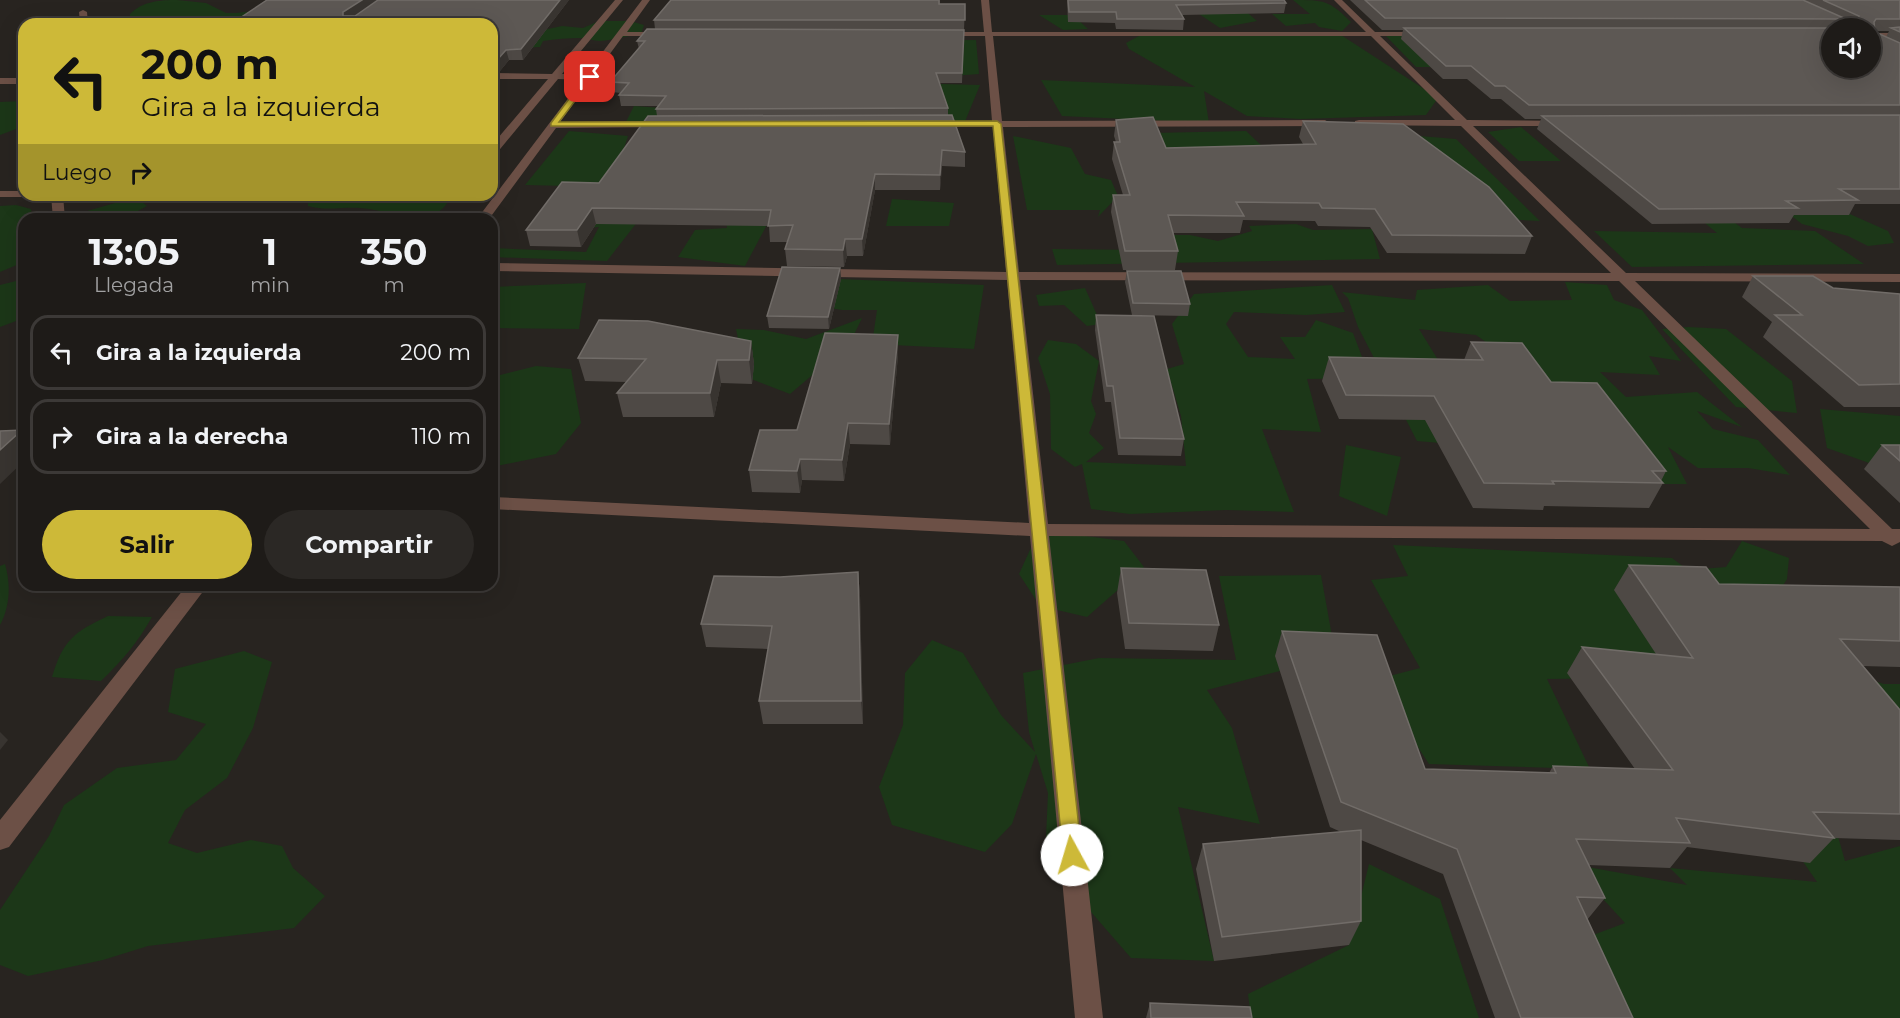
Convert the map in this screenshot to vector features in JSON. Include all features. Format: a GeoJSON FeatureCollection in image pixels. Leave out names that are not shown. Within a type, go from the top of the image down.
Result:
{"type":"FeatureCollection","features":[{"type":"Feature","properties":{"kind":"street"},"geometry":{"type":"LineString","coordinates":[[498,145],[619,0]]}},
{"type":"Feature","properties":{"kind":"street"},"geometry":{"type":"LineString","coordinates":[[498,191],[554,125],[646,0]]}},
{"type":"Feature","properties":{"kind":"street"},"geometry":{"type":"LineString","coordinates":[[985,0],[1089,1018]]}},
{"type":"Feature","properties":{"kind":"street"},"geometry":{"type":"LineString","coordinates":[[1338,0],[1896,539]]}},
{"type":"Feature","properties":{"kind":"street"},"geometry":{"type":"LineString","coordinates":[[83,12],[84,18]]}},
{"type":"Feature","properties":{"kind":"street"},"geometry":{"type":"LineString","coordinates":[[621,34],[680,34]]}},
{"type":"Feature","properties":{"kind":"street"},"geometry":{"type":"LineString","coordinates":[[929,34],[1432,34]]}},
{"type":"Feature","properties":{"kind":"street"},"geometry":{"type":"LineString","coordinates":[[1881,36],[1900,35]]}},
{"type":"Feature","properties":{"kind":"street"},"geometry":{"type":"LineString","coordinates":[[498,76],[590,77]]}},
{"type":"Feature","properties":{"kind":"street"},"geometry":{"type":"LineString","coordinates":[[0,81],[18,81]]}},
{"type":"Feature","properties":{"kind":"street"},"geometry":{"type":"LineString","coordinates":[[917,124],[1336,123]]}},
{"type":"Feature","properties":{"kind":"street"},"geometry":{"type":"LineString","coordinates":[[1348,123],[1570,123]]}},
{"type":"Feature","properties":{"kind":"street"},"geometry":{"type":"LineString","coordinates":[[554,125],[671,124]]}},
{"type":"Feature","properties":{"kind":"street"},"geometry":{"type":"LineString","coordinates":[[0,194],[18,194]]}},
{"type":"Feature","properties":{"kind":"street"},"geometry":{"type":"LineString","coordinates":[[498,267],[1013,276],[1900,278]]}},
{"type":"Feature","properties":{"kind":"street"},"geometry":{"type":"LineString","coordinates":[[498,503],[1039,530],[1896,539]]}},
{"type":"Feature","properties":{"kind":"street"},"geometry":{"type":"LineString","coordinates":[[0,839],[187,591]]}},
{"type":"Feature","properties":{"kind":"green space"},"geometry":{"type":"Polygon","coordinates":[[[354,0],[379,0],[370,6],[279,18],[130,18],[130,14],[140,6],[158,1],[206,3],[226,13],[236,13],[354,0]]]}},
{"type":"Feature","properties":{"kind":"green space"},"geometry":{"type":"Polygon","coordinates":[[[1233,0],[1257,21],[1220,28],[1196,12],[1233,0]]]}},
{"type":"Feature","properties":{"kind":"green space"},"geometry":{"type":"Polygon","coordinates":[[[1293,0],[1312,0],[1331,5],[1351,22],[1342,31],[1319,27],[1315,23],[1286,26],[1272,14],[1310,14],[1293,0]]]}},
{"type":"Feature","properties":{"kind":"green space"},"geometry":{"type":"Polygon","coordinates":[[[1039,15],[1073,15],[1088,29],[1063,30],[1039,15]]]}},
{"type":"Feature","properties":{"kind":"green space"},"geometry":{"type":"Polygon","coordinates":[[[599,21],[630,21],[644,25],[641,34],[597,41],[581,38],[562,39],[543,41],[540,47],[518,48],[498,43],[498,40],[562,26],[583,28],[599,21]]]}},
{"type":"Feature","properties":{"kind":"green space"},"geometry":{"type":"Polygon","coordinates":[[[1341,35],[1438,98],[1426,115],[1301,119],[1247,116],[1204,91],[1209,123],[1062,116],[1041,80],[1195,87],[1129,49],[1126,43],[1139,36],[1341,35]]]}},
{"type":"Feature","properties":{"kind":"green space"},"geometry":{"type":"Polygon","coordinates":[[[1454,35],[1449,67],[1416,67],[1386,36],[1454,35]]]}},
{"type":"Feature","properties":{"kind":"green space"},"geometry":{"type":"Polygon","coordinates":[[[976,40],[979,74],[938,77],[863,41],[976,40]]]}},
{"type":"Feature","properties":{"kind":"green space"},"geometry":{"type":"Polygon","coordinates":[[[940,84],[980,85],[964,124],[904,116],[944,97],[940,84]]]}},
{"type":"Feature","properties":{"kind":"green space"},"geometry":{"type":"Polygon","coordinates":[[[18,101],[18,128],[0,135],[0,102],[18,101]]]}},
{"type":"Feature","properties":{"kind":"green space"},"geometry":{"type":"Polygon","coordinates":[[[634,106],[662,108],[712,119],[626,122],[634,106]]]}},
{"type":"Feature","properties":{"kind":"green space"},"geometry":{"type":"Polygon","coordinates":[[[1521,127],[1561,161],[1519,161],[1488,132],[1521,127]]]}},
{"type":"Feature","properties":{"kind":"green space"},"geometry":{"type":"Polygon","coordinates":[[[569,131],[628,136],[611,187],[525,185],[569,131]]]}},
{"type":"Feature","properties":{"kind":"green space"},"geometry":{"type":"Polygon","coordinates":[[[1246,131],[1274,157],[1170,161],[1151,133],[1246,131]]]}},
{"type":"Feature","properties":{"kind":"green space"},"geometry":{"type":"Polygon","coordinates":[[[1395,134],[1456,139],[1540,221],[1426,215],[1395,134]]]}},
{"type":"Feature","properties":{"kind":"green space"},"geometry":{"type":"Polygon","coordinates":[[[1013,136],[1071,148],[1085,174],[1111,180],[1118,196],[1098,217],[1100,210],[1027,210],[1013,136]]]}},
{"type":"Feature","properties":{"kind":"green space"},"geometry":{"type":"Polygon","coordinates":[[[1685,187],[1742,228],[1815,231],[1864,264],[1632,267],[1594,231],[1717,233],[1679,202],[1685,187]]]}},
{"type":"Feature","properties":{"kind":"green space"},"geometry":{"type":"Polygon","coordinates":[[[892,199],[954,203],[949,226],[886,226],[892,199]]]}},
{"type":"Feature","properties":{"kind":"green space"},"geometry":{"type":"Polygon","coordinates":[[[141,201],[147,206],[134,213],[80,213],[115,203],[141,201]]]}},
{"type":"Feature","properties":{"kind":"green space"},"geometry":{"type":"Polygon","coordinates":[[[447,201],[444,207],[435,213],[391,213],[360,208],[327,209],[308,206],[308,202],[447,201]]]}},
{"type":"Feature","properties":{"kind":"green space"},"geometry":{"type":"Polygon","coordinates":[[[723,203],[778,204],[745,266],[678,257],[695,230],[727,228],[723,203]]]}},
{"type":"Feature","properties":{"kind":"green space"},"geometry":{"type":"Polygon","coordinates":[[[16,205],[31,209],[32,213],[18,213],[18,264],[0,272],[0,206],[16,205]]]}},
{"type":"Feature","properties":{"kind":"green space"},"geometry":{"type":"Polygon","coordinates":[[[1781,208],[1843,211],[1888,231],[1894,243],[1868,246],[1848,236],[1802,224],[1781,208]]]}},
{"type":"Feature","properties":{"kind":"green space"},"geometry":{"type":"Polygon","coordinates":[[[642,216],[607,261],[498,257],[498,248],[586,252],[599,227],[575,229],[573,224],[642,216]]]}},
{"type":"Feature","properties":{"kind":"green space"},"geometry":{"type":"Polygon","coordinates":[[[1296,224],[1313,230],[1372,229],[1380,259],[1057,265],[1052,249],[1144,250],[1146,235],[1190,235],[1218,241],[1252,231],[1249,226],[1296,224]]]}},
{"type":"Feature","properties":{"kind":"green space"},"geometry":{"type":"Polygon","coordinates":[[[814,278],[984,285],[974,349],[872,344],[877,310],[842,310],[793,302],[814,278]]]}},
{"type":"Feature","properties":{"kind":"green space"},"geometry":{"type":"Polygon","coordinates":[[[18,280],[18,320],[0,327],[0,285],[18,280]]]}},
{"type":"Feature","properties":{"kind":"green space"},"geometry":{"type":"Polygon","coordinates":[[[1565,282],[1607,285],[1614,300],[1642,310],[1681,361],[1649,356],[1660,375],[1600,372],[1626,397],[1697,392],[1742,427],[1697,411],[1713,429],[1758,440],[1790,475],[1748,468],[1698,468],[1668,447],[1687,484],[1653,484],[1507,357],[1476,335],[1419,329],[1469,410],[1511,449],[1417,441],[1358,327],[1348,298],[1342,292],[1415,300],[1417,290],[1488,285],[1510,301],[1572,300],[1565,282]]]}},
{"type":"Feature","properties":{"kind":"green space"},"geometry":{"type":"Polygon","coordinates":[[[586,283],[579,329],[498,328],[498,287],[586,283]]]}},
{"type":"Feature","properties":{"kind":"green space"},"geometry":{"type":"Polygon","coordinates":[[[1332,285],[1345,312],[1306,315],[1234,312],[1226,324],[1248,357],[1295,359],[1280,337],[1305,337],[1316,320],[1353,333],[1370,378],[1307,379],[1321,432],[1262,429],[1294,512],[1226,510],[1130,514],[1091,509],[1082,464],[1075,467],[1051,449],[1050,394],[1038,358],[1048,340],[1076,344],[1099,361],[1091,401],[1096,414],[1089,433],[1104,448],[1086,462],[1186,466],[1181,416],[1167,369],[1184,364],[1172,324],[1194,294],[1332,285]]]}},
{"type":"Feature","properties":{"kind":"green space"},"geometry":{"type":"Polygon","coordinates":[[[1085,288],[1101,324],[1087,326],[1064,305],[1039,306],[1036,295],[1085,288]]]}},
{"type":"Feature","properties":{"kind":"green space"},"geometry":{"type":"Polygon","coordinates":[[[862,318],[850,343],[790,394],[746,377],[736,329],[764,330],[806,339],[862,318]]]}},
{"type":"Feature","properties":{"kind":"green space"},"geometry":{"type":"Polygon","coordinates":[[[1689,327],[1726,329],[1792,381],[1797,413],[1736,407],[1662,329],[1689,327]]]}},
{"type":"Feature","properties":{"kind":"green space"},"geometry":{"type":"Polygon","coordinates":[[[536,366],[571,369],[581,423],[556,454],[498,466],[498,376],[536,366]]]}},
{"type":"Feature","properties":{"kind":"green space"},"geometry":{"type":"Polygon","coordinates":[[[1820,409],[1900,416],[1900,474],[1827,448],[1820,409]]]}},
{"type":"Feature","properties":{"kind":"green space"},"geometry":{"type":"Polygon","coordinates":[[[1346,445],[1401,457],[1387,516],[1339,496],[1346,445]]]}},
{"type":"Feature","properties":{"kind":"green space"},"geometry":{"type":"Polygon","coordinates":[[[1039,530],[1124,541],[1144,567],[1087,617],[1040,606],[1019,574],[1039,530]]]}},
{"type":"Feature","properties":{"kind":"green space"},"geometry":{"type":"Polygon","coordinates":[[[1742,541],[1789,558],[1787,579],[1771,605],[1818,664],[1884,684],[1900,684],[1900,747],[1622,678],[1547,679],[1590,769],[1429,764],[1374,680],[1420,668],[1371,580],[1408,576],[1393,545],[1672,558],[1688,570],[1726,567],[1742,541]]]}},
{"type":"Feature","properties":{"kind":"green space"},"geometry":{"type":"Polygon","coordinates":[[[5,564],[8,595],[6,611],[0,625],[0,566],[5,564]]]}},
{"type":"Feature","properties":{"kind":"green space"},"geometry":{"type":"Polygon","coordinates":[[[1321,575],[1332,636],[1280,671],[1207,690],[1232,728],[1260,824],[1178,807],[1214,961],[1131,958],[1045,859],[1048,793],[1036,754],[1012,824],[985,852],[892,825],[879,787],[903,725],[905,673],[932,640],[963,653],[1001,715],[1035,752],[1029,732],[1023,673],[1099,658],[1236,660],[1219,576],[1321,575]]]}},
{"type":"Feature","properties":{"kind":"green space"},"geometry":{"type":"Polygon","coordinates":[[[108,616],[152,617],[129,651],[101,681],[52,677],[61,654],[71,639],[86,627],[108,616]]]}},
{"type":"Feature","properties":{"kind":"green space"},"geometry":{"type":"Polygon","coordinates":[[[244,651],[272,662],[253,728],[227,778],[185,810],[168,843],[197,853],[251,840],[282,846],[293,868],[325,896],[294,928],[148,946],[103,960],[28,976],[0,965],[0,910],[49,836],[64,805],[117,768],[176,760],[206,724],[168,712],[175,669],[244,651]]]}},
{"type":"Feature","properties":{"kind":"green space"},"geometry":{"type":"Polygon","coordinates":[[[1756,793],[1830,808],[1845,861],[1900,846],[1900,1018],[1624,1018],[1585,938],[1625,923],[1571,864],[1687,885],[1670,868],[1817,882],[1756,793]]]}},
{"type":"Feature","properties":{"kind":"green space"},"geometry":{"type":"Polygon","coordinates":[[[1369,864],[1440,899],[1479,1018],[1251,1018],[1248,994],[1349,945],[1369,864]]]}},
{"type":"Feature","properties":{"kind":"building"},"geometry":{"type":"Polygon","coordinates":[[[267,0],[362,0],[343,12],[343,16],[355,16],[378,0],[560,0],[521,49],[506,50],[498,59],[498,18],[240,18],[267,0]]]}},
{"type":"Feature","properties":{"kind":"building"},"geometry":{"type":"Polygon","coordinates":[[[671,0],[939,0],[939,4],[965,4],[965,20],[654,20],[671,0]]]}},
{"type":"Feature","properties":{"kind":"building"},"geometry":{"type":"Polygon","coordinates":[[[1068,0],[1284,0],[1286,3],[1176,5],[1184,19],[1117,19],[1116,12],[1069,12],[1068,0]]]}},
{"type":"Feature","properties":{"kind":"building"},"geometry":{"type":"Polygon","coordinates":[[[1365,0],[1803,0],[1844,18],[1385,18],[1365,0]]]}},
{"type":"Feature","properties":{"kind":"building"},"geometry":{"type":"Polygon","coordinates":[[[1823,0],[1900,0],[1900,19],[1858,18],[1859,16],[1823,0]]]}},
{"type":"Feature","properties":{"kind":"building"},"geometry":{"type":"Polygon","coordinates":[[[1404,28],[1821,28],[1821,78],[1881,78],[1881,35],[1900,43],[1900,105],[1529,105],[1505,86],[1495,86],[1471,66],[1446,66],[1404,28]]]}},
{"type":"Feature","properties":{"kind":"building"},"geometry":{"type":"Polygon","coordinates":[[[647,29],[964,30],[962,73],[936,73],[948,108],[656,109],[666,96],[619,95],[629,83],[610,82],[645,41],[637,41],[647,29]]]}},
{"type":"Feature","properties":{"kind":"building"},"geometry":{"type":"Polygon","coordinates":[[[952,115],[965,152],[942,150],[940,175],[875,174],[862,239],[845,239],[843,250],[785,249],[793,225],[768,226],[771,210],[592,208],[577,230],[526,230],[562,182],[599,183],[648,116],[952,115]]]}},
{"type":"Feature","properties":{"kind":"building"},"geometry":{"type":"Polygon","coordinates":[[[1900,115],[1900,189],[1839,189],[1858,200],[1786,201],[1798,208],[1659,209],[1542,116],[1900,115]]]}},
{"type":"Feature","properties":{"kind":"building"},"geometry":{"type":"Polygon","coordinates":[[[1153,117],[1166,148],[1316,144],[1303,121],[1403,124],[1489,187],[1532,236],[1392,235],[1375,209],[1322,208],[1319,203],[1236,202],[1244,216],[1168,215],[1178,251],[1125,251],[1113,195],[1130,195],[1114,142],[1120,142],[1116,120],[1153,117]]]}},
{"type":"Feature","properties":{"kind":"building"},"geometry":{"type":"Polygon","coordinates":[[[782,267],[840,268],[828,317],[767,316],[782,267]]]}},
{"type":"Feature","properties":{"kind":"building"},"geometry":{"type":"Polygon","coordinates":[[[1127,271],[1181,271],[1190,304],[1133,303],[1127,271]]]}},
{"type":"Feature","properties":{"kind":"building"},"geometry":{"type":"Polygon","coordinates":[[[1753,276],[1813,276],[1833,288],[1900,294],[1900,384],[1859,385],[1775,315],[1802,315],[1753,276]]]}},
{"type":"Feature","properties":{"kind":"building"},"geometry":{"type":"Polygon","coordinates":[[[1096,315],[1154,316],[1184,439],[1120,438],[1113,386],[1107,386],[1096,315]]]}},
{"type":"Feature","properties":{"kind":"building"},"geometry":{"type":"Polygon","coordinates":[[[599,320],[648,321],[751,341],[749,360],[717,360],[710,393],[617,393],[646,359],[578,358],[599,320]]]}},
{"type":"Feature","properties":{"kind":"building"},"geometry":{"type":"Polygon","coordinates":[[[825,333],[898,335],[889,424],[848,423],[842,460],[800,459],[797,471],[749,470],[760,430],[797,430],[825,333]]]}},
{"type":"Feature","properties":{"kind":"building"},"geometry":{"type":"Polygon","coordinates":[[[1471,342],[1522,343],[1551,382],[1597,383],[1666,471],[1652,471],[1663,483],[1552,481],[1554,484],[1484,483],[1434,396],[1346,395],[1329,357],[1483,360],[1471,342]]]}},
{"type":"Feature","properties":{"kind":"building"},"geometry":{"type":"Polygon","coordinates":[[[18,430],[18,434],[0,450],[0,431],[18,430]]]}},
{"type":"Feature","properties":{"kind":"building"},"geometry":{"type":"Polygon","coordinates":[[[1882,445],[1900,445],[1900,461],[1882,445]]]}},
{"type":"Feature","properties":{"kind":"building"},"geometry":{"type":"Polygon","coordinates":[[[1629,565],[1706,567],[1719,584],[1900,587],[1900,641],[1840,639],[1900,710],[1900,814],[1813,812],[1834,838],[1676,818],[1690,843],[1576,839],[1605,898],[1577,897],[1633,1018],[1521,1018],[1457,849],[1341,802],[1282,631],[1377,635],[1425,769],[1556,773],[1553,766],[1673,770],[1582,647],[1693,658],[1629,565]]]}},
{"type":"Feature","properties":{"kind":"building"},"geometry":{"type":"Polygon","coordinates":[[[1121,568],[1206,570],[1219,625],[1129,623],[1121,568]]]}},
{"type":"Feature","properties":{"kind":"building"},"geometry":{"type":"Polygon","coordinates":[[[858,572],[861,701],[759,701],[772,626],[701,624],[714,576],[780,577],[858,572]]]}},
{"type":"Feature","properties":{"kind":"building"},"geometry":{"type":"Polygon","coordinates":[[[1361,830],[1361,921],[1222,937],[1203,844],[1361,830]]]}},
{"type":"Feature","properties":{"kind":"building"},"geometry":{"type":"Polygon","coordinates":[[[1150,1003],[1250,1007],[1252,1018],[1151,1018],[1150,1003]]]}},
{"type":"Feature","properties":{"kind":"route"},"geometry":{"type":"LineString","coordinates":[[590,77],[554,125],[997,124],[1072,855]]}}]}
